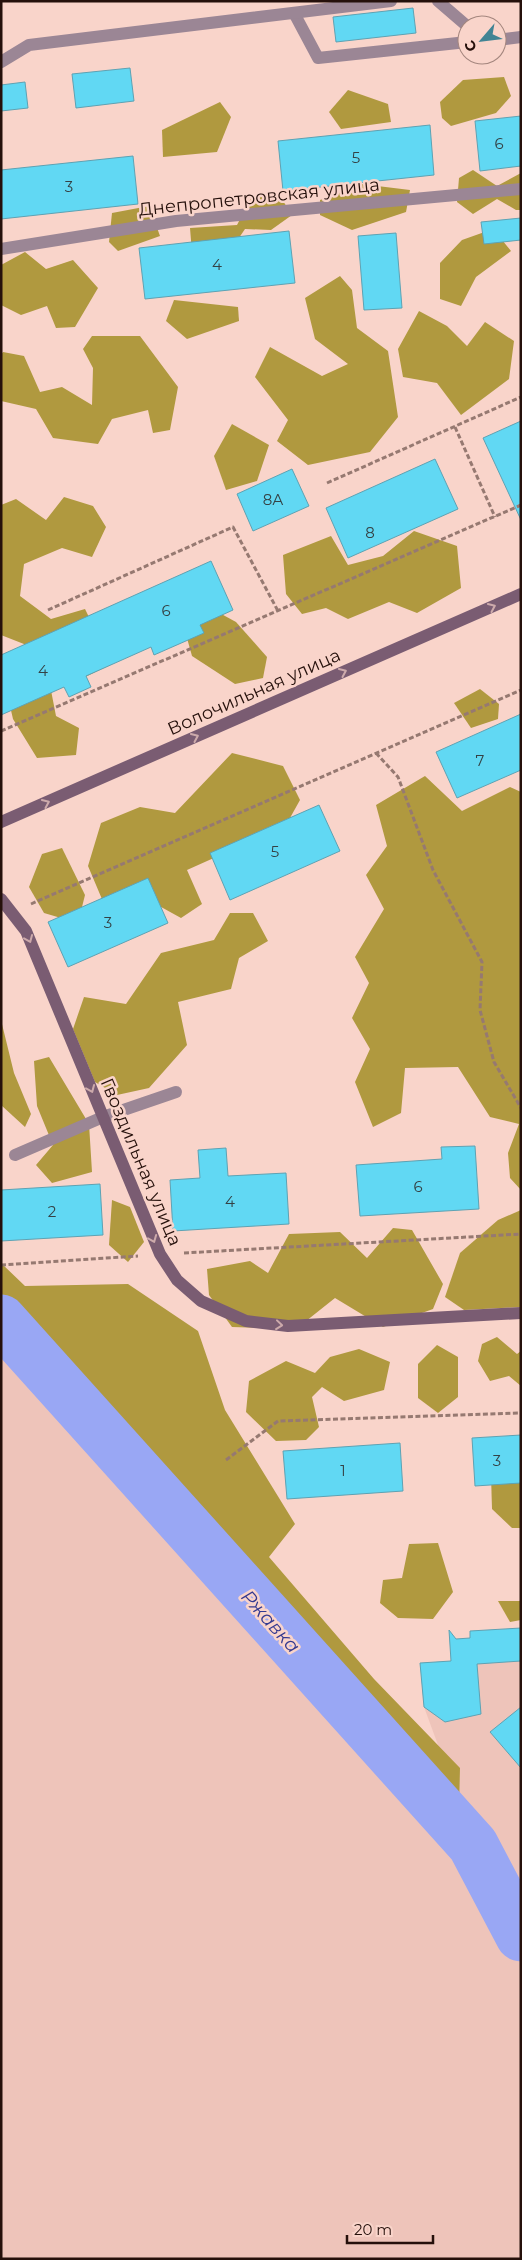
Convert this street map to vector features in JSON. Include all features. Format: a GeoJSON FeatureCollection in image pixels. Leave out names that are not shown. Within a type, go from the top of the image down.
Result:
{"type":"FeatureCollection","features":[{"type":"Feature","properties":{"kind":"street","name":"Волочильная улица"},"geometry":{"type":"LineString","coordinates":[[1,822],[521,594]]}},
{"type":"Feature","properties":{"kind":"street","name":"Гвоздильная улица"},"geometry":{"type":"LineString","coordinates":[[1,898],[26,931],[160,1254],[178,1280],[201,1301],[246,1321],[288,1326],[521,1313]]}},
{"type":"Feature","properties":{"kind":"lane"},"geometry":{"type":"LineString","coordinates":[[1,62],[29,45],[391,1]]}},
{"type":"Feature","properties":{"kind":"lane"},"geometry":{"type":"LineString","coordinates":[[438,1],[457,17]]}},
{"type":"Feature","properties":{"kind":"lane"},"geometry":{"type":"LineString","coordinates":[[294,13],[318,58],[457,43]]}},
{"type":"Feature","properties":{"kind":"lane"},"geometry":{"type":"LineString","coordinates":[[507,39],[521,37]]}},
{"type":"Feature","properties":{"kind":"lane","name":"Днепропетровская улица"},"geometry":{"type":"LineString","coordinates":[[1,249],[176,221],[521,189]]}},
{"type":"Feature","properties":{"kind":"lane"},"geometry":{"type":"LineString","coordinates":[[15,1155],[103,1117],[176,1092]]}},
{"type":"Feature","properties":{"kind":"path"},"geometry":{"type":"LineString","coordinates":[[327,483],[521,397]]}},
{"type":"Feature","properties":{"kind":"path"},"geometry":{"type":"LineString","coordinates":[[456,427],[495,517]]}},
{"type":"Feature","properties":{"kind":"path"},"geometry":{"type":"LineString","coordinates":[[1,731],[521,506]]}},
{"type":"Feature","properties":{"kind":"path"},"geometry":{"type":"LineString","coordinates":[[48,610],[233,527],[278,611]]}},
{"type":"Feature","properties":{"kind":"path"},"geometry":{"type":"LineString","coordinates":[[12,912],[521,690]]}},
{"type":"Feature","properties":{"kind":"path"},"geometry":{"type":"LineString","coordinates":[[376,753],[398,777],[433,870],[482,962],[480,1010],[494,1062],[521,1108]]}},
{"type":"Feature","properties":{"kind":"path"},"geometry":{"type":"LineString","coordinates":[[1,1266],[160,1254],[521,1234]]}},
{"type":"Feature","properties":{"kind":"path"},"geometry":{"type":"LineString","coordinates":[[226,1460],[278,1421],[521,1413]]}},
{"type":"Feature","properties":{"kind":"shaded area"},"geometry":{"type":"Polygon","coordinates":[[[504,77],[511,96],[496,113],[451,126],[442,118],[440,102],[463,80],[504,77]]]}},
{"type":"Feature","properties":{"kind":"shaded area"},"geometry":{"type":"Polygon","coordinates":[[[348,90],[388,104],[391,122],[341,129],[329,112],[348,90]]]}},
{"type":"Feature","properties":{"kind":"shaded area"},"geometry":{"type":"Polygon","coordinates":[[[220,102],[231,117],[217,152],[163,157],[162,130],[220,102]]]}},
{"type":"Feature","properties":{"kind":"shaded area"},"geometry":{"type":"Polygon","coordinates":[[[473,170],[497,186],[521,173],[521,210],[516,210],[497,199],[473,214],[457,202],[459,178],[473,170]]]}},
{"type":"Feature","properties":{"kind":"shaded area"},"geometry":{"type":"Polygon","coordinates":[[[361,184],[410,190],[406,212],[352,230],[320,215],[320,200],[361,184]]]}},
{"type":"Feature","properties":{"kind":"shaded area"},"geometry":{"type":"Polygon","coordinates":[[[278,193],[292,215],[271,230],[245,229],[222,263],[193,265],[190,228],[237,225],[251,198],[278,193]]]}},
{"type":"Feature","properties":{"kind":"shaded area"},"geometry":{"type":"Polygon","coordinates":[[[149,206],[160,236],[118,251],[109,242],[112,213],[149,206]]]}},
{"type":"Feature","properties":{"kind":"shaded area"},"geometry":{"type":"Polygon","coordinates":[[[493,229],[511,251],[476,277],[461,306],[440,299],[440,263],[462,240],[493,229]]]}},
{"type":"Feature","properties":{"kind":"shaded area"},"geometry":{"type":"Polygon","coordinates":[[[25,252],[46,269],[73,260],[98,288],[75,327],[56,328],[47,306],[21,315],[1,305],[1,265],[25,252]]]}},
{"type":"Feature","properties":{"kind":"shaded area"},"geometry":{"type":"Polygon","coordinates":[[[340,276],[352,290],[357,328],[388,351],[398,417],[370,452],[308,465],[277,441],[288,420],[255,377],[270,347],[322,376],[348,364],[315,339],[305,298],[340,276]]]}},
{"type":"Feature","properties":{"kind":"shaded area"},"geometry":{"type":"Polygon","coordinates":[[[174,300],[238,307],[239,321],[187,339],[166,321],[174,300]]]}},
{"type":"Feature","properties":{"kind":"shaded area"},"geometry":{"type":"Polygon","coordinates":[[[419,311],[447,326],[467,346],[485,322],[514,341],[509,379],[461,415],[437,383],[403,377],[398,349],[419,311]]]}},
{"type":"Feature","properties":{"kind":"shaded area"},"geometry":{"type":"Polygon","coordinates":[[[92,336],[140,336],[178,387],[170,430],[153,433],[148,410],[112,419],[98,444],[53,438],[36,409],[1,401],[1,355],[3,352],[24,356],[40,392],[62,387],[92,405],[93,368],[83,349],[92,336]]]}},
{"type":"Feature","properties":{"kind":"shaded area"},"geometry":{"type":"Polygon","coordinates":[[[232,424],[269,445],[257,481],[226,490],[214,456],[232,424]]]}},
{"type":"Feature","properties":{"kind":"shaded area"},"geometry":{"type":"Polygon","coordinates":[[[64,497],[93,506],[106,527],[92,557],[62,548],[24,564],[20,596],[51,619],[85,609],[112,664],[77,681],[57,657],[1,635],[1,505],[16,499],[46,520],[64,497]]]}},
{"type":"Feature","properties":{"kind":"shaded area"},"geometry":{"type":"Polygon","coordinates":[[[414,531],[457,546],[461,588],[417,613],[389,602],[348,619],[326,608],[302,614],[286,594],[283,555],[331,536],[348,565],[383,556],[414,531]]]}},
{"type":"Feature","properties":{"kind":"shaded area"},"geometry":{"type":"Polygon","coordinates":[[[203,604],[236,622],[267,657],[263,678],[235,684],[192,656],[183,624],[203,604]]]}},
{"type":"Feature","properties":{"kind":"shaded area"},"geometry":{"type":"Polygon","coordinates":[[[48,675],[56,716],[79,728],[76,755],[37,758],[13,719],[7,693],[48,675]]]}},
{"type":"Feature","properties":{"kind":"shaded area"},"geometry":{"type":"Polygon","coordinates":[[[480,689],[499,704],[498,719],[471,728],[454,703],[480,689]]]}},
{"type":"Feature","properties":{"kind":"shaded area"},"geometry":{"type":"Polygon","coordinates":[[[232,753],[283,766],[300,800],[276,843],[245,844],[187,870],[202,904],[181,918],[143,897],[107,911],[88,866],[101,823],[140,807],[175,813],[232,753]]]}},
{"type":"Feature","properties":{"kind":"shaded area"},"geometry":{"type":"Polygon","coordinates":[[[425,776],[462,811],[510,787],[521,792],[521,1190],[510,1178],[508,1153],[519,1124],[490,1117],[458,1067],[405,1068],[401,1113],[373,1127],[355,1082],[370,1049],[352,1018],[369,983],[355,957],[384,909],[366,875],[387,846],[376,805],[425,776]]]}},
{"type":"Feature","properties":{"kind":"shaded area"},"geometry":{"type":"Polygon","coordinates":[[[62,848],[85,895],[78,923],[44,913],[29,887],[42,854],[62,848]]]}},
{"type":"Feature","properties":{"kind":"shaded area"},"geometry":{"type":"Polygon","coordinates":[[[230,913],[253,913],[268,941],[239,958],[231,989],[178,1002],[187,1045],[149,1088],[117,1095],[95,1082],[73,1029],[84,997],[126,1004],[161,953],[214,940],[230,913]]]}},
{"type":"Feature","properties":{"kind":"shaded area"},"geometry":{"type":"Polygon","coordinates":[[[1,1020],[14,1073],[31,1114],[25,1127],[1,1105],[1,1020]]]}},
{"type":"Feature","properties":{"kind":"shaded area"},"geometry":{"type":"Polygon","coordinates":[[[49,1057],[89,1124],[92,1172],[52,1183],[36,1165],[53,1145],[37,1106],[34,1061],[49,1057]]]}},
{"type":"Feature","properties":{"kind":"shaded area"},"geometry":{"type":"Polygon","coordinates":[[[112,1200],[130,1207],[144,1242],[128,1262],[109,1245],[112,1200]]]}},
{"type":"Feature","properties":{"kind":"shaded area"},"geometry":{"type":"Polygon","coordinates":[[[521,1210],[521,1307],[464,1310],[445,1297],[460,1253],[498,1220],[521,1210]]]}},
{"type":"Feature","properties":{"kind":"shaded area"},"geometry":{"type":"Polygon","coordinates":[[[393,1228],[412,1230],[443,1284],[433,1309],[383,1327],[335,1298],[296,1329],[232,1327],[209,1295],[207,1269],[250,1261],[268,1273],[289,1234],[340,1232],[367,1258],[393,1228]]]}},
{"type":"Feature","properties":{"kind":"shaded area"},"geometry":{"type":"Polygon","coordinates":[[[1,1263],[25,1286],[128,1284],[198,1331],[225,1410],[295,1524],[269,1557],[374,1679],[460,1768],[459,1808],[439,1813],[336,1703],[166,1511],[148,1474],[99,1438],[10,1336],[1,1333],[1,1263]]]}},
{"type":"Feature","properties":{"kind":"shaded area"},"geometry":{"type":"Polygon","coordinates":[[[1,1314],[445,1764],[424,1707],[420,1663],[451,1661],[470,1638],[470,1631],[521,1628],[521,2259],[1,2259],[1,1314]]]}},
{"type":"Feature","properties":{"kind":"shaded area"},"geometry":{"type":"Polygon","coordinates":[[[497,1337],[517,1354],[521,1351],[521,1386],[509,1376],[490,1381],[478,1361],[482,1344],[497,1337]]]}},
{"type":"Feature","properties":{"kind":"shaded area"},"geometry":{"type":"Polygon","coordinates":[[[437,1345],[458,1357],[458,1397],[438,1413],[418,1398],[418,1364],[437,1345]]]}},
{"type":"Feature","properties":{"kind":"shaded area"},"geometry":{"type":"Polygon","coordinates":[[[359,1349],[390,1362],[384,1390],[344,1401],[322,1387],[312,1397],[319,1427],[306,1440],[276,1441],[246,1412],[249,1381],[286,1361],[315,1373],[330,1357],[359,1349]]]}},
{"type":"Feature","properties":{"kind":"shaded area"},"geometry":{"type":"Polygon","coordinates":[[[521,1470],[521,1528],[512,1528],[492,1509],[491,1475],[521,1470]]]}},
{"type":"Feature","properties":{"kind":"shaded area"},"geometry":{"type":"Polygon","coordinates":[[[438,1543],[453,1592],[433,1619],[398,1618],[380,1603],[383,1580],[402,1578],[409,1544],[438,1543]]]}},
{"type":"Feature","properties":{"kind":"shaded area"},"geometry":{"type":"Polygon","coordinates":[[[498,1601],[521,1601],[521,1620],[510,1622],[498,1601]]]}},
{"type":"Feature","properties":{"kind":"building"},"geometry":{"type":"Polygon","coordinates":[[[413,8],[416,33],[336,42],[333,17],[413,8]]]}},
{"type":"Feature","properties":{"kind":"building"},"geometry":{"type":"Polygon","coordinates":[[[130,68],[134,101],[76,108],[72,74],[130,68]]]}},
{"type":"Feature","properties":{"kind":"building"},"geometry":{"type":"Polygon","coordinates":[[[25,82],[28,108],[1,111],[1,85],[25,82]]]}},
{"type":"Feature","properties":{"kind":"building"},"geometry":{"type":"Polygon","coordinates":[[[521,116],[521,166],[480,171],[475,121],[521,116]]]}},
{"type":"Feature","properties":{"kind":"building"},"geometry":{"type":"Polygon","coordinates":[[[430,125],[434,175],[283,191],[278,141],[430,125]]]}},
{"type":"Feature","properties":{"kind":"building"},"geometry":{"type":"Polygon","coordinates":[[[133,156],[138,204],[1,219],[1,170],[133,156]]]}},
{"type":"Feature","properties":{"kind":"building"},"geometry":{"type":"Polygon","coordinates":[[[521,218],[521,240],[484,244],[481,222],[521,218]]]}},
{"type":"Feature","properties":{"kind":"building"},"geometry":{"type":"Polygon","coordinates":[[[289,231],[295,283],[145,299],[139,248],[289,231]]]}},
{"type":"Feature","properties":{"kind":"building"},"geometry":{"type":"Polygon","coordinates":[[[396,233],[402,308],[364,310],[358,236],[396,233]]]}},
{"type":"Feature","properties":{"kind":"building"},"geometry":{"type":"Polygon","coordinates":[[[521,421],[521,520],[483,438],[521,421]]]}},
{"type":"Feature","properties":{"kind":"building"},"geometry":{"type":"Polygon","coordinates":[[[435,459],[458,509],[348,558],[326,508],[435,459]]]}},
{"type":"Feature","properties":{"kind":"building"},"geometry":{"type":"Polygon","coordinates":[[[292,469],[309,506],[253,531],[237,494],[292,469]]]}},
{"type":"Feature","properties":{"kind":"building"},"geometry":{"type":"Polygon","coordinates":[[[211,561],[233,610],[200,625],[204,633],[154,655],[151,647],[86,676],[91,687],[69,697],[64,687],[1,715],[1,655],[211,561]]]}},
{"type":"Feature","properties":{"kind":"building"},"geometry":{"type":"Polygon","coordinates":[[[521,714],[521,770],[457,798],[436,752],[521,714]]]}},
{"type":"Feature","properties":{"kind":"building"},"geometry":{"type":"Polygon","coordinates":[[[319,805],[340,851],[230,900],[210,853],[319,805]]]}},
{"type":"Feature","properties":{"kind":"building"},"geometry":{"type":"Polygon","coordinates":[[[148,878],[168,923],[68,967],[48,922],[148,878]]]}},
{"type":"Feature","properties":{"kind":"building"},"geometry":{"type":"Polygon","coordinates":[[[475,1146],[479,1209],[360,1216],[356,1165],[442,1159],[441,1147],[475,1146]]]}},
{"type":"Feature","properties":{"kind":"building"},"geometry":{"type":"Polygon","coordinates":[[[226,1148],[228,1176],[286,1173],[289,1224],[173,1231],[170,1180],[200,1178],[198,1150],[226,1148]]]}},
{"type":"Feature","properties":{"kind":"building"},"geometry":{"type":"Polygon","coordinates":[[[100,1184],[103,1235],[1,1241],[1,1190],[100,1184]]]}},
{"type":"Feature","properties":{"kind":"building"},"geometry":{"type":"Polygon","coordinates":[[[521,1435],[521,1483],[475,1486],[472,1438],[521,1435]]]}},
{"type":"Feature","properties":{"kind":"building"},"geometry":{"type":"Polygon","coordinates":[[[400,1443],[403,1491],[287,1499],[283,1451],[400,1443]]]}},
{"type":"Feature","properties":{"kind":"building"},"geometry":{"type":"Polygon","coordinates":[[[521,1628],[521,1661],[477,1664],[481,1714],[445,1722],[424,1707],[420,1663],[451,1661],[449,1630],[456,1639],[470,1638],[470,1631],[521,1628]]]}},
{"type":"Feature","properties":{"kind":"building"},"geometry":{"type":"Polygon","coordinates":[[[521,1707],[521,1768],[490,1732],[521,1707]]]}},
{"type":"Feature","properties":{"kind":"waterway","name":"Ржавка"},"geometry":{"type":"LineString","coordinates":[[1,1320],[473,1845],[521,1936]]}}]}
